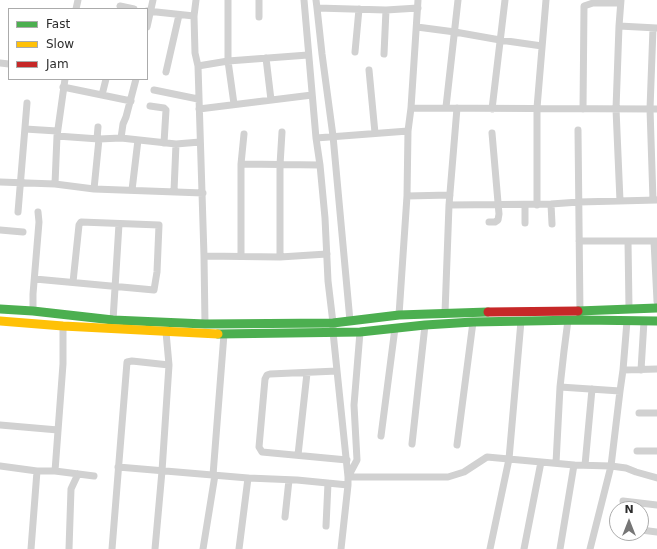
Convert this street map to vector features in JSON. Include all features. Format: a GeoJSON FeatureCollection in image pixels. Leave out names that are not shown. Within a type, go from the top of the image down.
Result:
{"type":"FeatureCollection","features":[{"type":"Feature","properties":{"kind":"street"},"geometry":{"type":"LineString","coordinates":[[153,0],[149,12],[194,16]]}},
{"type":"Feature","properties":{"kind":"street"},"geometry":{"type":"LineString","coordinates":[[196,0],[194,16],[195,53],[198,66],[198,99],[203,193],[205,324]]}},
{"type":"Feature","properties":{"kind":"street"},"geometry":{"type":"LineString","coordinates":[[228,0],[228,61],[234,104]]}},
{"type":"Feature","properties":{"kind":"street"},"geometry":{"type":"LineString","coordinates":[[258,17],[259,0]]}},
{"type":"Feature","properties":{"kind":"street"},"geometry":{"type":"LineString","coordinates":[[304,0],[348,481],[342,549]]}},
{"type":"Feature","properties":{"kind":"street"},"geometry":{"type":"LineString","coordinates":[[316,0],[333,136],[350,321]]}},
{"type":"Feature","properties":{"kind":"street"},"geometry":{"type":"LineString","coordinates":[[399,315],[407,196],[408,131],[411,108],[418,0]]}},
{"type":"Feature","properties":{"kind":"street"},"geometry":{"type":"LineString","coordinates":[[446,107],[458,0]]}},
{"type":"Feature","properties":{"kind":"street"},"geometry":{"type":"LineString","coordinates":[[492,109],[505,0]]}},
{"type":"Feature","properties":{"kind":"street"},"geometry":{"type":"LineString","coordinates":[[537,205],[537,108],[546,0]]}},
{"type":"Feature","properties":{"kind":"street"},"geometry":{"type":"LineString","coordinates":[[583,109],[584,6],[593,3],[621,2],[616,109],[620,201]]}},
{"type":"Feature","properties":{"kind":"street"},"geometry":{"type":"LineString","coordinates":[[120,5],[130,8]]}},
{"type":"Feature","properties":{"kind":"street"},"geometry":{"type":"LineString","coordinates":[[317,8],[386,10],[418,8]]}},
{"type":"Feature","properties":{"kind":"street"},"geometry":{"type":"LineString","coordinates":[[355,52],[358,9]]}},
{"type":"Feature","properties":{"kind":"street"},"geometry":{"type":"LineString","coordinates":[[384,54],[386,10]]}},
{"type":"Feature","properties":{"kind":"street"},"geometry":{"type":"LineString","coordinates":[[166,72],[179,15]]}},
{"type":"Feature","properties":{"kind":"street"},"geometry":{"type":"LineString","coordinates":[[449,205],[537,205],[579,202],[655,200],[653,109],[655,28],[620,26]]}},
{"type":"Feature","properties":{"kind":"street"},"geometry":{"type":"LineString","coordinates":[[417,27],[542,46]]}},
{"type":"Feature","properties":{"kind":"street"},"geometry":{"type":"LineString","coordinates":[[198,66],[228,61],[308,55]]}},
{"type":"Feature","properties":{"kind":"street"},"geometry":{"type":"LineString","coordinates":[[266,58],[271,100]]}},
{"type":"Feature","properties":{"kind":"street"},"geometry":{"type":"LineString","coordinates":[[369,70],[375,133]]}},
{"type":"Feature","properties":{"kind":"street"},"geometry":{"type":"LineString","coordinates":[[102,95],[106,80]]}},
{"type":"Feature","properties":{"kind":"street"},"geometry":{"type":"LineString","coordinates":[[121,138],[122,124],[136,80]]}},
{"type":"Feature","properties":{"kind":"street"},"geometry":{"type":"LineString","coordinates":[[55,184],[57,134],[64,83],[102,95],[130,101]]}},
{"type":"Feature","properties":{"kind":"street"},"geometry":{"type":"LineString","coordinates":[[154,90],[198,99]]}},
{"type":"Feature","properties":{"kind":"street"},"geometry":{"type":"LineString","coordinates":[[199,109],[312,96]]}},
{"type":"Feature","properties":{"kind":"street"},"geometry":{"type":"LineString","coordinates":[[18,212],[27,103]]}},
{"type":"Feature","properties":{"kind":"street"},"geometry":{"type":"LineString","coordinates":[[150,106],[164,108],[166,110],[164,143]]}},
{"type":"Feature","properties":{"kind":"street"},"geometry":{"type":"LineString","coordinates":[[411,108],[653,109]]}},
{"type":"Feature","properties":{"kind":"street"},"geometry":{"type":"LineString","coordinates":[[445,313],[449,205],[457,108]]}},
{"type":"Feature","properties":{"kind":"street"},"geometry":{"type":"LineString","coordinates":[[94,189],[98,127]]}},
{"type":"Feature","properties":{"kind":"street"},"geometry":{"type":"LineString","coordinates":[[25,129],[98,139],[121,138],[176,144],[200,142]]}},
{"type":"Feature","properties":{"kind":"street"},"geometry":{"type":"LineString","coordinates":[[578,130],[580,316]]}},
{"type":"Feature","properties":{"kind":"street"},"geometry":{"type":"LineString","coordinates":[[316,138],[408,131]]}},
{"type":"Feature","properties":{"kind":"street"},"geometry":{"type":"LineString","coordinates":[[280,257],[280,165],[282,132]]}},
{"type":"Feature","properties":{"kind":"street"},"geometry":{"type":"LineString","coordinates":[[490,222],[495,222],[498,220],[492,133]]}},
{"type":"Feature","properties":{"kind":"street"},"geometry":{"type":"LineString","coordinates":[[241,256],[241,164],[244,134]]}},
{"type":"Feature","properties":{"kind":"street"},"geometry":{"type":"LineString","coordinates":[[132,190],[138,140]]}},
{"type":"Feature","properties":{"kind":"street"},"geometry":{"type":"LineString","coordinates":[[174,191],[176,144]]}},
{"type":"Feature","properties":{"kind":"street"},"geometry":{"type":"LineString","coordinates":[[241,164],[320,165]]}},
{"type":"Feature","properties":{"kind":"street"},"geometry":{"type":"LineString","coordinates":[[0,182],[55,184],[94,189],[203,193]]}},
{"type":"Feature","properties":{"kind":"street"},"geometry":{"type":"LineString","coordinates":[[407,196],[450,195]]}},
{"type":"Feature","properties":{"kind":"street"},"geometry":{"type":"LineString","coordinates":[[551,204],[552,224]]}},
{"type":"Feature","properties":{"kind":"street"},"geometry":{"type":"LineString","coordinates":[[525,205],[526,223]]}},
{"type":"Feature","properties":{"kind":"street"},"geometry":{"type":"LineString","coordinates":[[33,311],[39,222],[38,212]]}},
{"type":"Feature","properties":{"kind":"street"},"geometry":{"type":"LineString","coordinates":[[34,279],[154,290],[157,272],[159,225],[81,222],[79,225],[73,282]]}},
{"type":"Feature","properties":{"kind":"street"},"geometry":{"type":"LineString","coordinates":[[113,320],[119,224]]}},
{"type":"Feature","properties":{"kind":"street"},"geometry":{"type":"LineString","coordinates":[[0,230],[23,232]]}},
{"type":"Feature","properties":{"kind":"street"},"geometry":{"type":"LineString","coordinates":[[579,241],[656,241],[657,301]]}},
{"type":"Feature","properties":{"kind":"street"},"geometry":{"type":"LineString","coordinates":[[628,241],[629,308]]}},
{"type":"Feature","properties":{"kind":"street"},"geometry":{"type":"LineString","coordinates":[[204,256],[280,257],[327,254]]}},
{"type":"Feature","properties":{"kind":"street"},"geometry":{"type":"LineString","coordinates":[[0,309],[33,311],[113,320],[333,328],[360,332],[425,325],[473,322],[568,320],[580,316],[629,308],[657,308]]}},
{"type":"Feature","properties":{"kind":"street"},"geometry":{"type":"LineString","coordinates":[[0,321],[166,332],[224,334],[333,328],[350,321],[399,315],[445,313],[580,316],[627,321],[657,321]]}},
{"type":"Feature","properties":{"kind":"street"},"geometry":{"type":"LineString","coordinates":[[556,463],[560,387],[568,320]]}},
{"type":"Feature","properties":{"kind":"street"},"geometry":{"type":"LineString","coordinates":[[490,549],[509,459],[521,321]]}},
{"type":"Feature","properties":{"kind":"street"},"geometry":{"type":"LineString","coordinates":[[590,549],[611,466],[623,370],[627,321]]}},
{"type":"Feature","properties":{"kind":"street"},"geometry":{"type":"LineString","coordinates":[[641,370],[644,321]]}},
{"type":"Feature","properties":{"kind":"street"},"geometry":{"type":"LineString","coordinates":[[457,445],[473,322]]}},
{"type":"Feature","properties":{"kind":"street"},"geometry":{"type":"LineString","coordinates":[[412,444],[425,325]]}},
{"type":"Feature","properties":{"kind":"street"},"geometry":{"type":"LineString","coordinates":[[55,471],[63,364],[63,326]]}},
{"type":"Feature","properties":{"kind":"street"},"geometry":{"type":"LineString","coordinates":[[381,436],[395,328]]}},
{"type":"Feature","properties":{"kind":"street"},"geometry":{"type":"LineString","coordinates":[[155,549],[169,365],[166,332]]}},
{"type":"Feature","properties":{"kind":"street"},"geometry":{"type":"LineString","coordinates":[[348,481],[357,460],[354,405],[360,332]]}},
{"type":"Feature","properties":{"kind":"street"},"geometry":{"type":"LineString","coordinates":[[204,549],[214,475],[224,334]]}},
{"type":"Feature","properties":{"kind":"street"},"geometry":{"type":"LineString","coordinates":[[112,549],[127,362],[132,361],[169,365]]}},
{"type":"Feature","properties":{"kind":"street"},"geometry":{"type":"LineString","coordinates":[[623,370],[657,369]]}},
{"type":"Feature","properties":{"kind":"street"},"geometry":{"type":"LineString","coordinates":[[337,371],[267,375],[265,379],[259,449],[262,452],[346,460]]}},
{"type":"Feature","properties":{"kind":"street"},"geometry":{"type":"LineString","coordinates":[[298,455],[307,373]]}},
{"type":"Feature","properties":{"kind":"street"},"geometry":{"type":"LineString","coordinates":[[560,387],[620,391]]}},
{"type":"Feature","properties":{"kind":"street"},"geometry":{"type":"LineString","coordinates":[[585,466],[592,389]]}},
{"type":"Feature","properties":{"kind":"street"},"geometry":{"type":"LineString","coordinates":[[639,413],[657,413]]}},
{"type":"Feature","properties":{"kind":"street"},"geometry":{"type":"LineString","coordinates":[[0,425],[58,430]]}},
{"type":"Feature","properties":{"kind":"street"},"geometry":{"type":"LineString","coordinates":[[637,451],[657,451]]}},
{"type":"Feature","properties":{"kind":"street"},"geometry":{"type":"LineString","coordinates":[[118,467],[328,483],[448,477],[464,472],[487,457],[585,466],[611,466],[626,468],[657,478]]}},
{"type":"Feature","properties":{"kind":"street"},"geometry":{"type":"LineString","coordinates":[[524,549],[541,462]]}},
{"type":"Feature","properties":{"kind":"street"},"geometry":{"type":"LineString","coordinates":[[560,549],[574,465]]}},
{"type":"Feature","properties":{"kind":"street"},"geometry":{"type":"LineString","coordinates":[[0,466],[94,476]]}},
{"type":"Feature","properties":{"kind":"street"},"geometry":{"type":"LineString","coordinates":[[31,549],[37,470]]}},
{"type":"Feature","properties":{"kind":"street"},"geometry":{"type":"LineString","coordinates":[[69,549],[71,489],[78,474]]}},
{"type":"Feature","properties":{"kind":"street"},"geometry":{"type":"LineString","coordinates":[[239,549],[248,478]]}},
{"type":"Feature","properties":{"kind":"street"},"geometry":{"type":"LineString","coordinates":[[285,517],[289,480]]}},
{"type":"Feature","properties":{"kind":"street"},"geometry":{"type":"LineString","coordinates":[[326,526],[328,483]]}},
{"type":"Feature","properties":{"kind":"traffic: fast"},"geometry":{"type":"LineString","coordinates":[[578,311],[657,308]]}},
{"type":"Feature","properties":{"kind":"traffic: fast"},"geometry":{"type":"LineString","coordinates":[[0,309],[33,311],[113,320],[205,324],[333,323],[399,315],[488,312]]}},
{"type":"Feature","properties":{"kind":"traffic: fast"},"geometry":{"type":"LineString","coordinates":[[218,334],[360,332],[425,325],[473,322],[581,320],[657,321]]}},
{"type":"Feature","properties":{"kind":"traffic: slow"},"geometry":{"type":"LineString","coordinates":[[0,321],[63,326],[218,334]]}},
{"type":"Feature","properties":{"kind":"traffic: jam"},"geometry":{"type":"LineString","coordinates":[[488,312],[578,311]]}}]}
